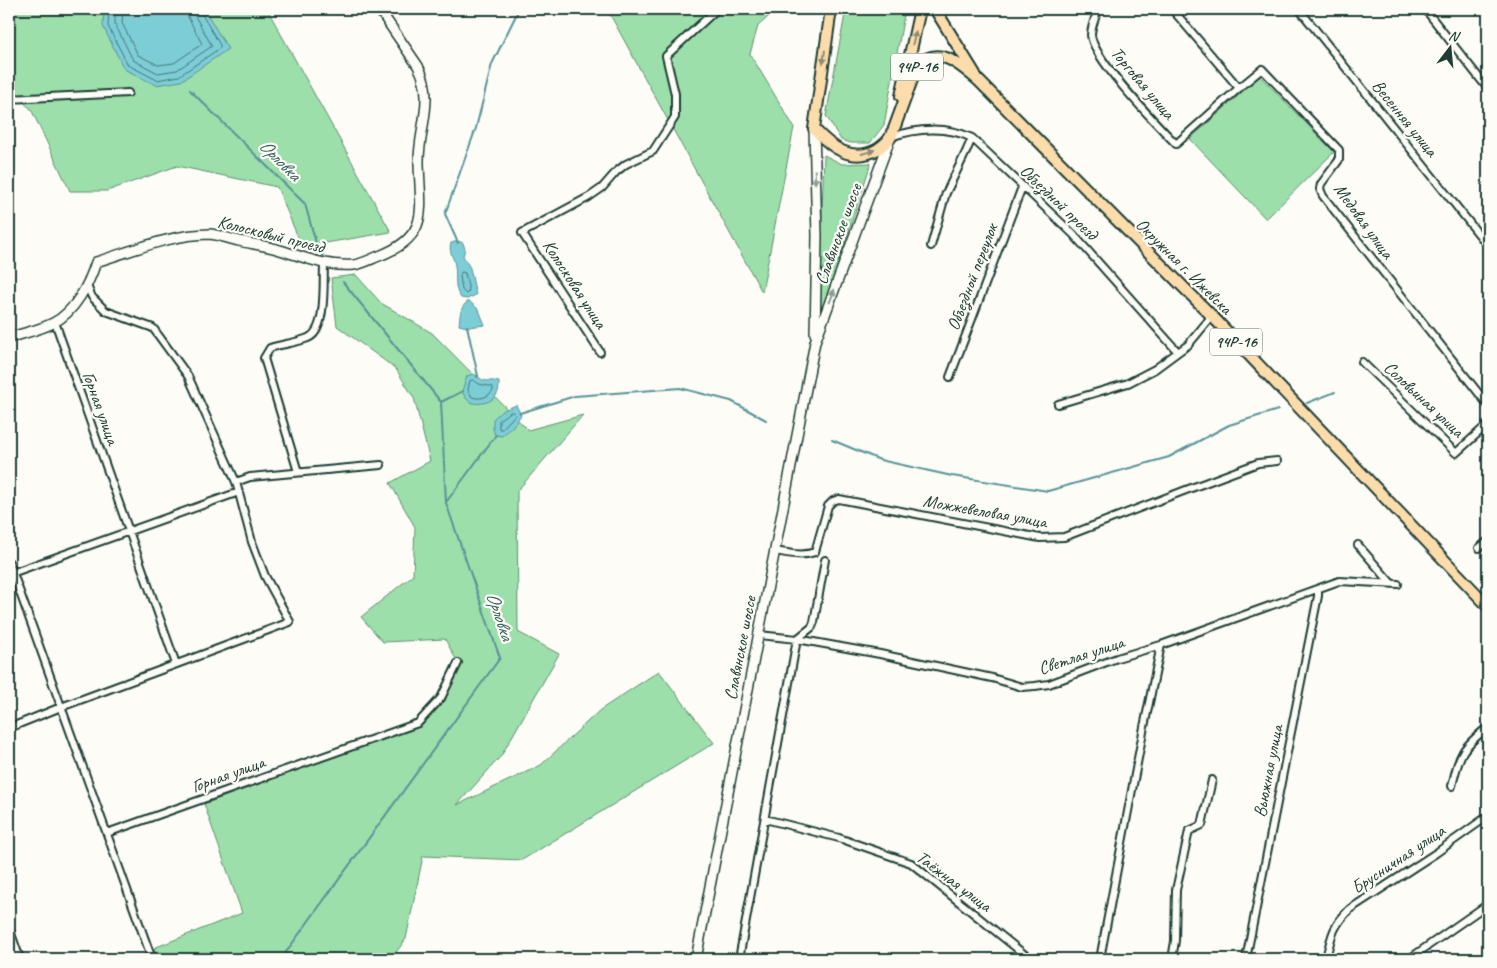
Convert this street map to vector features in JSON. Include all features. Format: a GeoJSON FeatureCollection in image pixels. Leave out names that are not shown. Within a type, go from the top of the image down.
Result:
{"type":"FeatureCollection","features":[{"type":"Feature","properties":{"kind":"main road","name":"Колосковый проезд"},"geometry":{"type":"LineString","coordinates":[[9,338],[55,322],[71,308],[87,286],[96,262],[170,239],[210,234],[279,250],[324,264],[356,265],[386,254],[407,242],[416,230],[421,214],[419,160],[427,100],[426,84],[418,66],[379,9]]}},
{"type":"Feature","properties":{"kind":"main road"},"geometry":{"type":"LineString","coordinates":[[831,9],[814,129],[836,149],[851,154],[868,153],[880,147],[891,137]]}},
{"type":"Feature","properties":{"kind":"main road","name":"94Р-16"},"geometry":{"type":"LineString","coordinates":[[891,137],[920,9]]}},
{"type":"Feature","properties":{"kind":"main road","name":"Окружная г. Ижевска"},"geometry":{"type":"LineString","coordinates":[[935,9],[980,81]]}},
{"type":"Feature","properties":{"kind":"main road","name":"Окружная г. Ижевска"},"geometry":{"type":"LineString","coordinates":[[891,137],[917,66],[924,59],[931,56],[948,58],[980,81],[1212,316],[1488,606]]}},
{"type":"Feature","properties":{"kind":"main road","name":"Славянское шоссе"},"geometry":{"type":"LineString","coordinates":[[814,129],[817,236],[815,342]]}},
{"type":"Feature","properties":{"kind":"main road","name":"Славянское шоссе"},"geometry":{"type":"LineString","coordinates":[[696,959],[815,342],[891,137]]}},
{"type":"Feature","properties":{"kind":"street","name":"Колосковая улица"},"geometry":{"type":"LineString","coordinates":[[600,352],[522,233],[590,197],[626,164],[653,151],[675,117],[675,94],[666,56],[716,9]]}},
{"type":"Feature","properties":{"kind":"street","name":"Торговая улица"},"geometry":{"type":"LineString","coordinates":[[1098,9],[1091,37],[1106,66],[1176,144],[1239,88]]}},
{"type":"Feature","properties":{"kind":"street"},"geometry":{"type":"LineString","coordinates":[[1172,9],[1239,88]]}},
{"type":"Feature","properties":{"kind":"street","name":"Весенняя улица"},"geometry":{"type":"LineString","coordinates":[[1298,9],[1488,246]]}},
{"type":"Feature","properties":{"kind":"street"},"geometry":{"type":"LineString","coordinates":[[1424,9],[1488,89]]}},
{"type":"Feature","properties":{"kind":"street","name":"Медовая улица"},"geometry":{"type":"LineString","coordinates":[[1239,88],[1262,69],[1339,150],[1339,160],[1321,184],[1320,189],[1323,196],[1488,406]]}},
{"type":"Feature","properties":{"kind":"street"},"geometry":{"type":"LineString","coordinates":[[9,99],[128,93]]}},
{"type":"Feature","properties":{"kind":"street","name":"Объездной проезд"},"geometry":{"type":"LineString","coordinates":[[891,137],[906,132],[922,130],[958,132],[972,138],[1073,234],[1178,352]]}},
{"type":"Feature","properties":{"kind":"street"},"geometry":{"type":"LineString","coordinates":[[931,246],[946,193],[972,138]]}},
{"type":"Feature","properties":{"kind":"street","name":"Объездной переулок"},"geometry":{"type":"LineString","coordinates":[[950,377],[1022,187]]}},
{"type":"Feature","properties":{"kind":"street"},"geometry":{"type":"LineString","coordinates":[[298,472],[264,358],[270,348],[309,338],[317,330],[322,318],[324,264]]}},
{"type":"Feature","properties":{"kind":"street"},"geometry":{"type":"LineString","coordinates":[[9,728],[290,622],[265,576],[252,542],[236,482],[188,376],[153,328],[106,311],[92,297],[87,286]]}},
{"type":"Feature","properties":{"kind":"street"},"geometry":{"type":"LineString","coordinates":[[1058,404],[1128,383],[1155,369],[1188,345],[1212,316]]}},
{"type":"Feature","properties":{"kind":"street","name":"Горная улица"},"geometry":{"type":"LineString","coordinates":[[55,322],[176,664]]}},
{"type":"Feature","properties":{"kind":"street","name":"Соловьиная улица"},"geometry":{"type":"LineString","coordinates":[[1362,362],[1456,453],[1488,424]]}},
{"type":"Feature","properties":{"kind":"street","name":"Можжевеловая улица"},"geometry":{"type":"LineString","coordinates":[[775,550],[808,555],[815,552],[828,506],[833,501],[839,499],[906,513],[1051,538],[1064,537],[1258,463],[1277,460]]}},
{"type":"Feature","properties":{"kind":"street"},"geometry":{"type":"LineString","coordinates":[[236,482],[250,477],[381,465]]}},
{"type":"Feature","properties":{"kind":"street"},"geometry":{"type":"LineString","coordinates":[[11,574],[239,492]]}},
{"type":"Feature","properties":{"kind":"street"},"geometry":{"type":"LineString","coordinates":[[1479,548],[1488,541]]}},
{"type":"Feature","properties":{"kind":"street","name":"Светлая улица"},"geometry":{"type":"LineString","coordinates":[[759,635],[798,639],[880,654],[992,678],[1022,687],[1049,684],[1117,658],[1161,645],[1339,582],[1394,584],[1358,545]]}},
{"type":"Feature","properties":{"kind":"street"},"geometry":{"type":"LineString","coordinates":[[739,959],[798,639],[812,627],[814,622],[825,560]]}},
{"type":"Feature","properties":{"kind":"street"},"geometry":{"type":"LineString","coordinates":[[9,562],[11,574],[152,959]]}},
{"type":"Feature","properties":{"kind":"street","name":"Вьюжная улица"},"geometry":{"type":"LineString","coordinates":[[1246,959],[1318,589]]}},
{"type":"Feature","properties":{"kind":"street"},"geometry":{"type":"LineString","coordinates":[[1100,959],[1142,732],[1161,645]]}},
{"type":"Feature","properties":{"kind":"street","name":"Горная улица"},"geometry":{"type":"LineString","coordinates":[[107,833],[418,723],[441,698],[458,663]]}},
{"type":"Feature","properties":{"kind":"street"},"geometry":{"type":"LineString","coordinates":[[1452,786],[1458,760],[1467,744],[1488,727]]}},
{"type":"Feature","properties":{"kind":"street"},"geometry":{"type":"LineString","coordinates":[[1172,959],[1175,941],[1176,890],[1189,831],[1202,825],[1212,780]]}},
{"type":"Feature","properties":{"kind":"street","name":"Брусничная улица"},"geometry":{"type":"LineString","coordinates":[[1326,959],[1332,933],[1341,918],[1350,909],[1488,816]]}},
{"type":"Feature","properties":{"kind":"street","name":"Таёжная улица"},"geometry":{"type":"LineString","coordinates":[[765,819],[839,838],[911,863],[1030,959]]}},
{"type":"Feature","properties":{"kind":"street"},"geometry":{"type":"LineString","coordinates":[[1409,959],[1488,904]]}},
{"type":"Feature","properties":{"kind":"street"},"geometry":{"type":"LineString","coordinates":[[9,928],[20,959]]}},
{"type":"Feature","properties":{"kind":"green space"},"geometry":{"type":"Polygon","coordinates":[[[9,9],[267,9],[391,232],[302,247],[277,187],[177,166],[107,191],[70,191],[31,109],[9,89],[9,9]]]}},
{"type":"Feature","properties":{"kind":"green space"},"geometry":{"type":"Polygon","coordinates":[[[607,9],[777,9],[758,26],[750,54],[794,127],[762,292],[607,9]]]}},
{"type":"Feature","properties":{"kind":"green space"},"geometry":{"type":"Polygon","coordinates":[[[846,9],[905,9],[884,125],[870,143],[851,143],[841,140],[826,116],[846,9]]]}},
{"type":"Feature","properties":{"kind":"green space"},"geometry":{"type":"Polygon","coordinates":[[[1260,76],[1334,152],[1266,219],[1190,139],[1260,76]]]}},
{"type":"Feature","properties":{"kind":"green space"},"geometry":{"type":"Polygon","coordinates":[[[824,155],[842,164],[871,163],[818,325],[824,155]]]}},
{"type":"Feature","properties":{"kind":"green space"},"geometry":{"type":"Polygon","coordinates":[[[356,275],[381,303],[432,333],[528,430],[583,415],[517,491],[518,632],[559,654],[501,756],[457,805],[541,765],[600,710],[659,671],[714,743],[522,860],[423,856],[406,939],[391,959],[158,959],[154,948],[242,913],[204,804],[421,725],[445,701],[458,663],[445,639],[383,642],[361,617],[413,575],[415,527],[390,483],[430,461],[414,398],[396,369],[337,326],[331,278],[356,275]]]}},
{"type":"Feature","properties":{"kind":"water"},"geometry":{"type":"Polygon","coordinates":[[[104,9],[204,9],[228,49],[181,81],[156,85],[124,69],[103,26],[104,9]]]}},
{"type":"Feature","properties":{"kind":"water"},"geometry":{"type":"Polygon","coordinates":[[[458,241],[463,243],[465,249],[463,256],[470,268],[476,295],[467,299],[461,298],[457,290],[455,266],[450,249],[451,243],[458,241]]]}},
{"type":"Feature","properties":{"kind":"water"},"geometry":{"type":"Polygon","coordinates":[[[469,301],[479,310],[485,325],[467,327],[459,325],[462,308],[469,301]]]}},
{"type":"Feature","properties":{"kind":"water"},"geometry":{"type":"Polygon","coordinates":[[[473,374],[485,381],[499,382],[498,392],[493,399],[479,404],[472,403],[466,398],[462,391],[467,376],[473,374]]]}},
{"type":"Feature","properties":{"kind":"water"},"geometry":{"type":"Polygon","coordinates":[[[516,405],[521,415],[502,436],[495,435],[493,419],[502,411],[516,405]]]}},
{"type":"Feature","properties":{"kind":"waterway"},"geometry":{"type":"LineString","coordinates":[[458,243],[445,214],[476,128],[492,64],[519,9]]}},
{"type":"Feature","properties":{"kind":"waterway","name":"Орловка"},"geometry":{"type":"LineString","coordinates":[[190,90],[305,204],[318,250],[327,260]]}},
{"type":"Feature","properties":{"kind":"waterway","name":"Орловка"},"geometry":{"type":"LineString","coordinates":[[281,959],[500,658],[446,503],[441,402],[343,282]]}},
{"type":"Feature","properties":{"kind":"waterway"},"geometry":{"type":"LineString","coordinates":[[467,326],[477,377]]}},
{"type":"Feature","properties":{"kind":"waterway"},"geometry":{"type":"LineString","coordinates":[[520,413],[575,396],[680,388],[731,401],[766,420]]}},
{"type":"Feature","properties":{"kind":"waterway"},"geometry":{"type":"LineString","coordinates":[[441,402],[463,391]]}},
{"type":"Feature","properties":{"kind":"waterway"},"geometry":{"type":"LineString","coordinates":[[1307,403],[1335,392]]}},
{"type":"Feature","properties":{"kind":"waterway"},"geometry":{"type":"LineString","coordinates":[[832,440],[880,460],[952,476],[1048,491],[1169,457],[1229,425],[1278,410]]}},
{"type":"Feature","properties":{"kind":"waterway"},"geometry":{"type":"LineString","coordinates":[[447,501],[496,435]]}}]}
